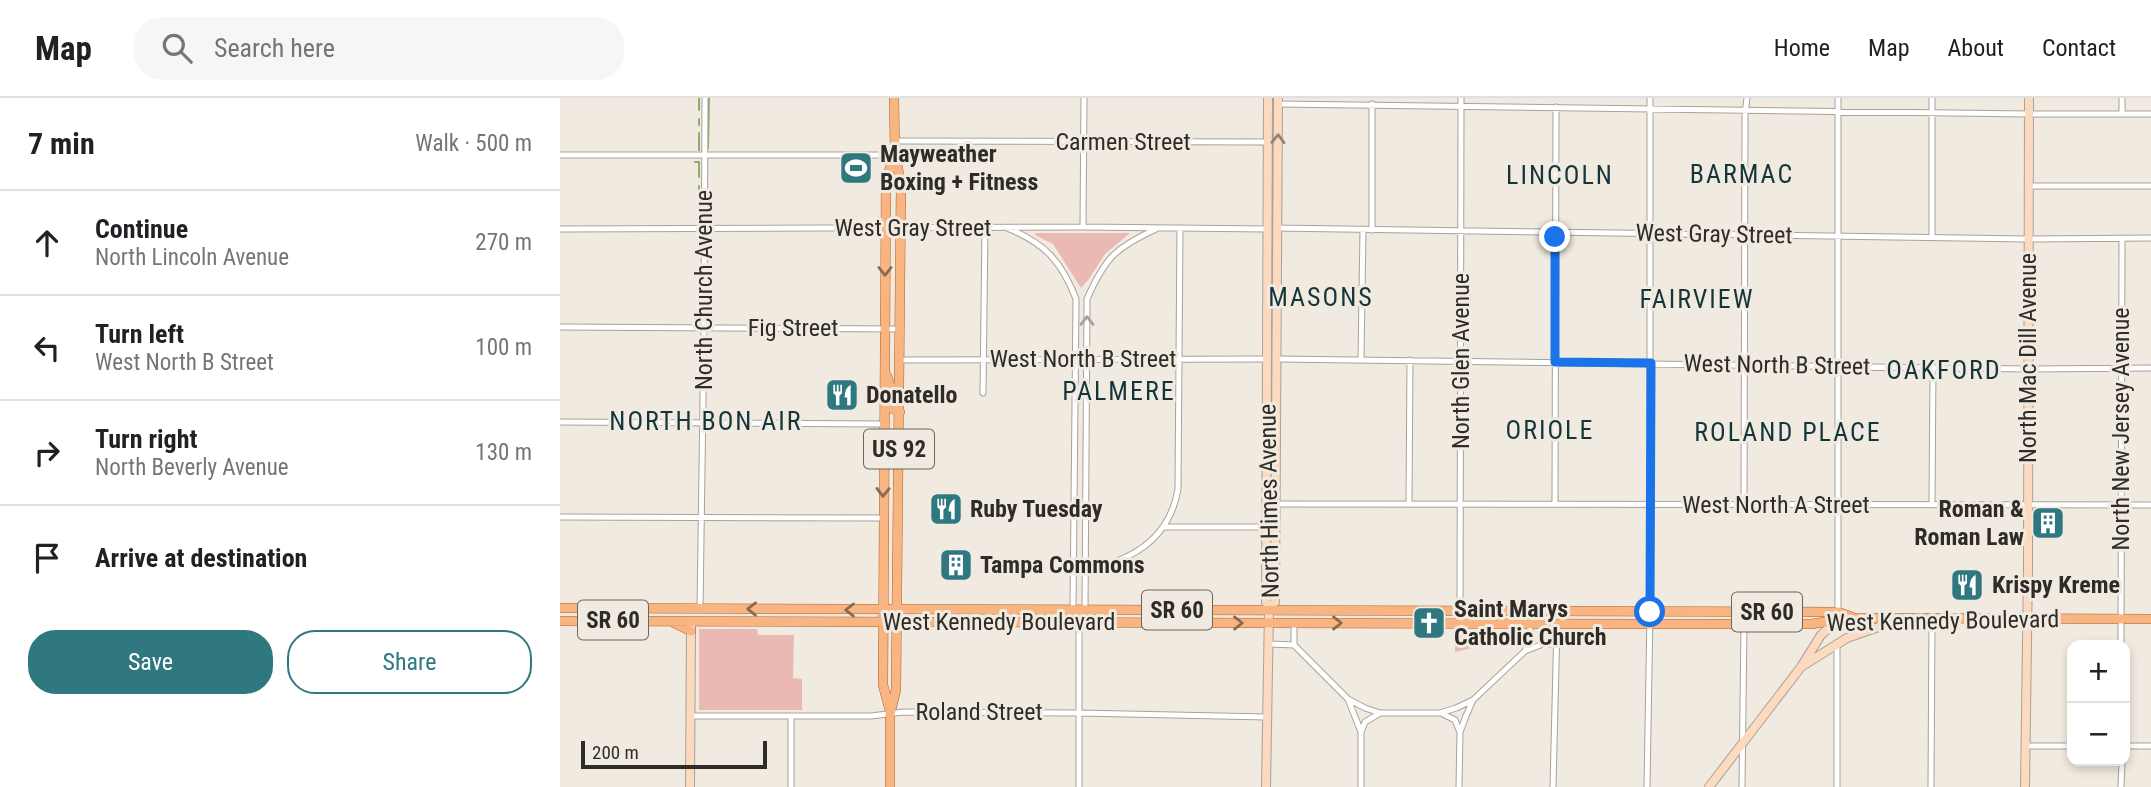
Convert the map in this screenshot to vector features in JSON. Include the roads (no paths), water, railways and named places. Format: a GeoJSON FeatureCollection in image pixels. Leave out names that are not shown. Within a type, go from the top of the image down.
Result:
{"type":"FeatureCollection","features":[{"type":"Feature","properties":{"kind":"main road","name":"US 92"},"geometry":{"type":"LineString","coordinates":[[890,714],[896,690],[900,412],[901,183],[895,155],[894,98]]}},
{"type":"Feature","properties":{"kind":"main road","name":"US 92"},"geometry":{"type":"LineString","coordinates":[[890,787],[890,714],[883,685],[884,329],[886,180],[895,155]]}},
{"type":"Feature","properties":{"kind":"main road"},"geometry":{"type":"LineString","coordinates":[[884,367],[893,409],[900,412]]}},
{"type":"Feature","properties":{"kind":"main road","name":"West Kennedy Boulevard"},"geometry":{"type":"LineString","coordinates":[[560,608],[1838,612]]}},
{"type":"Feature","properties":{"kind":"main road"},"geometry":{"type":"LineString","coordinates":[[560,615],[609,614],[614,608]]}},
{"type":"Feature","properties":{"kind":"main road"},"geometry":{"type":"LineString","coordinates":[[624,620],[643,616],[692,615],[700,609]]}},
{"type":"Feature","properties":{"kind":"main road"},"geometry":{"type":"LineString","coordinates":[[1018,623],[1030,617],[1068,617],[1085,610]]}},
{"type":"Feature","properties":{"kind":"main road"},"geometry":{"type":"LineString","coordinates":[[1079,623],[1090,616],[1129,616],[1141,610]]}},
{"type":"Feature","properties":{"kind":"main road","name":"SR 60"},"geometry":{"type":"LineString","coordinates":[[1838,612],[1853,618]]}},
{"type":"Feature","properties":{"kind":"main road","name":"West Kennedy Boulevard"},"geometry":{"type":"LineString","coordinates":[[560,621],[1811,624],[1853,618],[2151,619]]}},
{"type":"Feature","properties":{"kind":"main road"},"geometry":{"type":"LineString","coordinates":[[666,621],[691,631]]}},
{"type":"Feature","properties":{"kind":"street","name":"North Church Avenue"},"geometry":{"type":"LineString","coordinates":[[700,609],[705,98]]}},
{"type":"Feature","properties":{"kind":"street"},"geometry":{"type":"LineString","coordinates":[[1083,227],[1084,98]]}},
{"type":"Feature","properties":{"kind":"street","name":"North Himes Avenue"},"geometry":{"type":"LineString","coordinates":[[1268,98],[1267,229],[1276,504],[1275,602],[1269,610]]}},
{"type":"Feature","properties":{"kind":"street"},"geometry":{"type":"LineString","coordinates":[[1647,787],[1650,624],[1650,98]]}},
{"type":"Feature","properties":{"kind":"street"},"geometry":{"type":"LineString","coordinates":[[1744,505],[1747,98]]}},
{"type":"Feature","properties":{"kind":"street"},"geometry":{"type":"LineString","coordinates":[[1838,98],[1838,612]]}},
{"type":"Feature","properties":{"kind":"street"},"geometry":{"type":"LineString","coordinates":[[1932,98],[1932,237]]}},
{"type":"Feature","properties":{"kind":"street","name":"North Mac Dill Avenue"},"geometry":{"type":"LineString","coordinates":[[2025,787],[2029,98]]}},
{"type":"Feature","properties":{"kind":"street"},"geometry":{"type":"LineString","coordinates":[[2122,98],[2122,114]]}},
{"type":"Feature","properties":{"kind":"street"},"geometry":{"type":"LineString","coordinates":[[1277,100],[1372,104],[1461,102],[1556,107],[2151,114]]}},
{"type":"Feature","properties":{"kind":"street","name":"North Himes Avenue"},"geometry":{"type":"LineString","coordinates":[[1269,610],[1266,602],[1276,284],[1277,100]]}},
{"type":"Feature","properties":{"kind":"street","name":"North Glen Avenue"},"geometry":{"type":"LineString","coordinates":[[1460,623],[1461,102]]}},
{"type":"Feature","properties":{"kind":"street"},"geometry":{"type":"LineString","coordinates":[[1372,104],[1372,230]]}},
{"type":"Feature","properties":{"kind":"street"},"geometry":{"type":"LineString","coordinates":[[1555,504],[1556,107]]}},
{"type":"Feature","properties":{"kind":"street","name":"Carmen Street"},"geometry":{"type":"LineString","coordinates":[[895,141],[1268,142]]}},
{"type":"Feature","properties":{"kind":"street"},"geometry":{"type":"LineString","coordinates":[[560,155],[895,155]]}},
{"type":"Feature","properties":{"kind":"street"},"geometry":{"type":"LineString","coordinates":[[1268,164],[1272,171],[1272,218],[1276,229]]}},
{"type":"Feature","properties":{"kind":"street"},"geometry":{"type":"LineString","coordinates":[[2028,186],[2151,186]]}},
{"type":"Feature","properties":{"kind":"street"},"geometry":{"type":"LineString","coordinates":[[983,393],[985,227]]}},
{"type":"Feature","properties":{"kind":"street"},"geometry":{"type":"LineString","coordinates":[[1004,227],[1046,249],[1067,277],[1076,299],[1073,610]]}},
{"type":"Feature","properties":{"kind":"street"},"geometry":{"type":"LineString","coordinates":[[1085,610],[1087,299],[1098,273],[1117,250],[1159,228]]}},
{"type":"Feature","properties":{"kind":"street"},"geometry":{"type":"LineString","coordinates":[[1074,572],[1134,553],[1157,537],[1165,527],[1176,501],[1180,228]]}},
{"type":"Feature","properties":{"kind":"street","name":"West Gray Street"},"geometry":{"type":"LineString","coordinates":[[560,229],[1267,229]]}},
{"type":"Feature","properties":{"kind":"street"},"geometry":{"type":"LineString","coordinates":[[1267,229],[1272,273],[1276,284]]}},
{"type":"Feature","properties":{"kind":"street","name":"West Gray Street"},"geometry":{"type":"LineString","coordinates":[[1276,229],[2028,239],[2151,238]]}},
{"type":"Feature","properties":{"kind":"street"},"geometry":{"type":"LineString","coordinates":[[1361,359],[1363,230]]}},
{"type":"Feature","properties":{"kind":"street","name":"North New Jersey Avenue"},"geometry":{"type":"LineString","coordinates":[[2121,640],[2122,239]]}},
{"type":"Feature","properties":{"kind":"street"},"geometry":{"type":"LineString","coordinates":[[1076,299],[1087,299]]}},
{"type":"Feature","properties":{"kind":"street","name":"Fig Street"},"geometry":{"type":"LineString","coordinates":[[560,327],[900,329]]}},
{"type":"Feature","properties":{"kind":"street","name":"West North B Street"},"geometry":{"type":"LineString","coordinates":[[900,360],[1361,359],[2028,369],[2151,368]]}},
{"type":"Feature","properties":{"kind":"street"},"geometry":{"type":"LineString","coordinates":[[1409,503],[1410,360]]}},
{"type":"Feature","properties":{"kind":"street"},"geometry":{"type":"LineString","coordinates":[[1932,505],[1933,367]]}},
{"type":"Feature","properties":{"kind":"street"},"geometry":{"type":"LineString","coordinates":[[560,422],[884,424]]}},
{"type":"Feature","properties":{"kind":"street"},"geometry":{"type":"LineString","coordinates":[[1076,426],[1086,425]]}},
{"type":"Feature","properties":{"kind":"street"},"geometry":{"type":"LineString","coordinates":[[1075,448],[1085,449]]}},
{"type":"Feature","properties":{"kind":"street","name":"West North A Street"},"geometry":{"type":"LineString","coordinates":[[1276,504],[2151,505]]}},
{"type":"Feature","properties":{"kind":"street"},"geometry":{"type":"LineString","coordinates":[[560,517],[883,518]]}},
{"type":"Feature","properties":{"kind":"street"},"geometry":{"type":"LineString","coordinates":[[1165,527],[1268,527]]}},
{"type":"Feature","properties":{"kind":"street"},"geometry":{"type":"LineString","coordinates":[[1266,787],[1269,610]]}},
{"type":"Feature","properties":{"kind":"street"},"geometry":{"type":"LineString","coordinates":[[1709,787],[1801,667],[1824,631],[1853,618]]}},
{"type":"Feature","properties":{"kind":"street"},"geometry":{"type":"LineString","coordinates":[[1801,667],[1837,643],[1905,618]]}},
{"type":"Feature","properties":{"kind":"street"},"geometry":{"type":"LineString","coordinates":[[1931,787],[1932,618]]}},
{"type":"Feature","properties":{"kind":"street"},"geometry":{"type":"LineString","coordinates":[[690,787],[692,621]]}},
{"type":"Feature","properties":{"kind":"street"},"geometry":{"type":"LineString","coordinates":[[1079,623],[1079,787]]}},
{"type":"Feature","properties":{"kind":"street"},"geometry":{"type":"LineString","coordinates":[[1294,623],[1294,645]]}},
{"type":"Feature","properties":{"kind":"street"},"geometry":{"type":"LineString","coordinates":[[1742,787],[1744,623]]}},
{"type":"Feature","properties":{"kind":"street"},"geometry":{"type":"LineString","coordinates":[[1525,651],[1530,636],[1530,624]]}},
{"type":"Feature","properties":{"kind":"street"},"geometry":{"type":"LineString","coordinates":[[1553,787],[1556,624]]}},
{"type":"Feature","properties":{"kind":"street"},"geometry":{"type":"LineString","coordinates":[[1837,643],[1837,787]]}},
{"type":"Feature","properties":{"kind":"street"},"geometry":{"type":"LineString","coordinates":[[1268,644],[1294,645],[1348,699],[1365,708],[1380,713],[1440,713],[1455,720],[1460,732]]}},
{"type":"Feature","properties":{"kind":"street"},"geometry":{"type":"LineString","coordinates":[[1459,787],[1460,732],[1473,701],[1525,651],[1543,644],[1556,644]]}},
{"type":"Feature","properties":{"kind":"street"},"geometry":{"type":"LineString","coordinates":[[1348,699],[1362,732]]}},
{"type":"Feature","properties":{"kind":"street"},"geometry":{"type":"LineString","coordinates":[[1440,713],[1473,701]]}},
{"type":"Feature","properties":{"kind":"street","name":"Roland Street"},"geometry":{"type":"LineString","coordinates":[[690,716],[871,716],[904,712],[1268,717]]}},
{"type":"Feature","properties":{"kind":"street"},"geometry":{"type":"LineString","coordinates":[[1361,787],[1362,732],[1365,722],[1380,713]]}},
{"type":"Feature","properties":{"kind":"street"},"geometry":{"type":"LineString","coordinates":[[791,716],[791,787]]}},
{"type":"Feature","properties":{"kind":"street"},"geometry":{"type":"LineString","coordinates":[[2026,746],[2067,746]]}},
{"type":"Feature","properties":{"kind":"street"},"geometry":{"type":"LineString","coordinates":[[2130,746],[2151,747]]}},
{"type":"Feature","properties":{"kind":"street"},"geometry":{"type":"LineString","coordinates":[[2122,766],[2122,787]]}},
{"type":"Feature","properties":{"kind":"waterway"},"geometry":{"type":"LineString","coordinates":[[699,98],[699,110]]}},
{"type":"Feature","properties":{"kind":"waterway"},"geometry":{"type":"LineString","coordinates":[[708,148],[709,98]]}},
{"type":"Feature","properties":{"kind":"waterway"},"geometry":{"type":"LineString","coordinates":[[699,119],[699,125]]}},
{"type":"Feature","properties":{"kind":"waterway"},"geometry":{"type":"LineString","coordinates":[[699,133],[699,150]]}},
{"type":"Feature","properties":{"kind":"waterway"},"geometry":{"type":"LineString","coordinates":[[695,162],[699,162],[699,177]]}},
{"type":"Feature","properties":{"kind":"waterway"},"geometry":{"type":"LineString","coordinates":[[699,186],[699,200]]}},
{"type":"Feature","properties":{"kind":"waterway"},"geometry":{"type":"LineString","coordinates":[[699,204],[699,213]]}},
{"type":"Feature","properties":{"kind":"place","name":"Mayweather Boxing + Fitness"},"geometry":{"type":"Point","coordinates":[856,168]}},
{"type":"Feature","properties":{"kind":"place","name":"Donatello"},"geometry":{"type":"Point","coordinates":[842,395]}},
{"type":"Feature","properties":{"kind":"place","name":"Ruby Tuesday"},"geometry":{"type":"Point","coordinates":[946,509]}},
{"type":"Feature","properties":{"kind":"place","name":"Roman & Roman Law"},"geometry":{"type":"Point","coordinates":[2048,523]}},
{"type":"Feature","properties":{"kind":"place","name":"Tampa Commons"},"geometry":{"type":"Point","coordinates":[956,565]}},
{"type":"Feature","properties":{"kind":"place","name":"Krispy Kreme"},"geometry":{"type":"Point","coordinates":[1967,585]}},
{"type":"Feature","properties":{"kind":"place","name":"Saint Marys Catholic Church"},"geometry":{"type":"Point","coordinates":[1429,623]}},
{"type":"Feature","properties":{"kind":"district","name":"BARMAC"},"geometry":{"type":"Point","coordinates":[1742,174]}},
{"type":"Feature","properties":{"kind":"district","name":"LINCOLN"},"geometry":{"type":"Point","coordinates":[1560,175]}},
{"type":"Feature","properties":{"kind":"district","name":"MASONS"},"geometry":{"type":"Point","coordinates":[1321,297]}},
{"type":"Feature","properties":{"kind":"district","name":"FAIRVIEW"},"geometry":{"type":"Point","coordinates":[1697,299]}},
{"type":"Feature","properties":{"kind":"district","name":"OAKFORD"},"geometry":{"type":"Point","coordinates":[1944,370]}},
{"type":"Feature","properties":{"kind":"district","name":"PALMERE"},"geometry":{"type":"Point","coordinates":[1119,391]}},
{"type":"Feature","properties":{"kind":"district","name":"NORTH BON AIR"},"geometry":{"type":"Point","coordinates":[706,421]}},
{"type":"Feature","properties":{"kind":"district","name":"ORIOLE"},"geometry":{"type":"Point","coordinates":[1550,430]}},
{"type":"Feature","properties":{"kind":"district","name":"ROLAND PLACE"},"geometry":{"type":"Point","coordinates":[1788,432]}}]}
